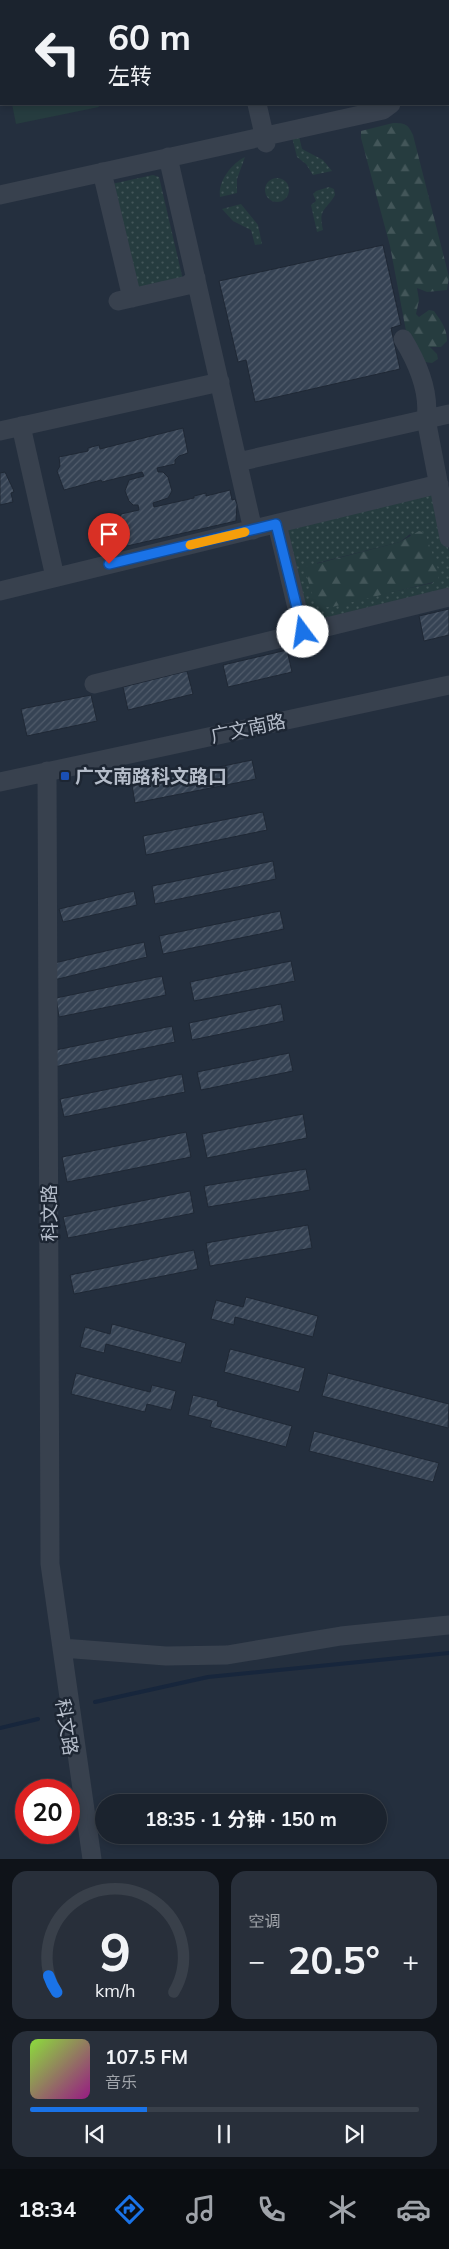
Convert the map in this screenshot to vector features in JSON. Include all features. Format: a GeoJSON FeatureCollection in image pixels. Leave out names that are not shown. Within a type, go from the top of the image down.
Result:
{"type":"FeatureCollection","features":[{"type":"Feature","properties":{"kind":"street"},"geometry":{"type":"LineString","coordinates":[[257,105],[265,140]]}},
{"type":"Feature","properties":{"kind":"street"},"geometry":{"type":"LineString","coordinates":[[0,195],[168,157],[265,140],[383,110],[390,105]]}},
{"type":"Feature","properties":{"kind":"street"},"geometry":{"type":"LineString","coordinates":[[168,157],[254,530]]}},
{"type":"Feature","properties":{"kind":"street"},"geometry":{"type":"LineString","coordinates":[[102,172],[125,300],[188,285],[196,278]]}},
{"type":"Feature","properties":{"kind":"street"},"geometry":{"type":"LineString","coordinates":[[403,339],[415,363],[424,389],[428,410],[426,419],[449,538]]}},
{"type":"Feature","properties":{"kind":"street"},"geometry":{"type":"LineString","coordinates":[[0,431],[220,382]]}},
{"type":"Feature","properties":{"kind":"street"},"geometry":{"type":"LineString","coordinates":[[238,462],[449,414]]}},
{"type":"Feature","properties":{"kind":"street"},"geometry":{"type":"LineString","coordinates":[[21,426],[55,577]]}},
{"type":"Feature","properties":{"kind":"street"},"geometry":{"type":"LineString","coordinates":[[0,590],[439,484]]}},
{"type":"Feature","properties":{"kind":"street"},"geometry":{"type":"LineString","coordinates":[[276,524],[303,632]]}},
{"type":"Feature","properties":{"kind":"street"},"geometry":{"type":"LineString","coordinates":[[94,684],[449,597]]}},
{"type":"Feature","properties":{"kind":"street","name":"广文南路"},"geometry":{"type":"LineString","coordinates":[[0,782],[449,686]]}},
{"type":"Feature","properties":{"kind":"street","name":"科文路"},"geometry":{"type":"LineString","coordinates":[[47,771],[50,1564],[91,1859]]}},
{"type":"Feature","properties":{"kind":"street"},"geometry":{"type":"LineString","coordinates":[[62,1651],[166,1656],[227,1655],[341,1636],[449,1626]]}},
{"type":"Feature","properties":{"kind":"green space"},"geometry":{"type":"Polygon","coordinates":[[[12,105],[98,105],[99,107],[16,124],[12,105]]]}},
{"type":"Feature","properties":{"kind":"green space"},"geometry":{"type":"Polygon","coordinates":[[[393,123],[406,125],[413,135],[449,277],[447,290],[427,292],[417,288],[419,300],[416,314],[419,317],[429,310],[434,311],[446,332],[447,341],[441,347],[430,347],[437,354],[438,359],[432,363],[425,362],[406,331],[390,246],[361,138],[361,131],[393,123]]]}},
{"type":"Feature","properties":{"kind":"green space"},"geometry":{"type":"Polygon","coordinates":[[[299,136],[302,149],[323,160],[332,171],[313,175],[306,164],[297,157],[292,137],[299,136]]]}},
{"type":"Feature","properties":{"kind":"green space"},"geometry":{"type":"Polygon","coordinates":[[[245,157],[237,179],[237,193],[220,197],[223,179],[235,164],[245,157]]]}},
{"type":"Feature","properties":{"kind":"green space"},"geometry":{"type":"Polygon","coordinates":[[[153,175],[159,177],[183,280],[136,293],[107,185],[153,175]]]}},
{"type":"Feature","properties":{"kind":"green space"},"geometry":{"type":"Polygon","coordinates":[[[277,178],[282,179],[288,185],[288,195],[282,201],[277,202],[272,201],[266,195],[265,190],[266,185],[272,179],[277,178]]]}},
{"type":"Feature","properties":{"kind":"green space"},"geometry":{"type":"Polygon","coordinates":[[[329,187],[334,189],[335,195],[322,213],[323,230],[317,232],[311,205],[316,201],[313,194],[316,191],[329,187]]]}},
{"type":"Feature","properties":{"kind":"green space"},"geometry":{"type":"Polygon","coordinates":[[[241,204],[258,225],[262,244],[255,245],[251,230],[233,221],[222,209],[241,204]]]}},
{"type":"Feature","properties":{"kind":"green space"},"geometry":{"type":"Polygon","coordinates":[[[438,492],[449,552],[449,594],[310,627],[283,539],[288,524],[438,492]],[[410,534],[400,542],[317,563],[323,607],[433,583],[410,534]]]}},
{"type":"Feature","properties":{"kind":"green space"},"geometry":{"type":"Polygon","coordinates":[[[419,531],[425,533],[439,572],[438,581],[332,607],[323,607],[314,600],[304,567],[400,542],[419,531]]]}},
{"type":"Feature","properties":{"kind":"building"},"geometry":{"type":"Polygon","coordinates":[[[383,245],[401,325],[391,328],[400,369],[255,402],[246,360],[238,362],[219,281],[383,245]]]}},
{"type":"Feature","properties":{"kind":"building"},"geometry":{"type":"Polygon","coordinates":[[[183,428],[188,453],[179,456],[175,460],[175,464],[157,468],[158,472],[163,472],[168,477],[172,491],[168,498],[153,503],[154,507],[194,498],[194,496],[206,493],[206,496],[230,490],[232,500],[235,499],[237,504],[236,521],[127,546],[126,542],[118,545],[112,522],[120,520],[121,514],[139,510],[138,505],[133,505],[129,501],[125,491],[129,480],[144,476],[142,472],[64,490],[57,471],[60,466],[59,457],[88,451],[88,448],[99,445],[100,449],[183,428]]]}},
{"type":"Feature","properties":{"kind":"building"},"geometry":{"type":"Polygon","coordinates":[[[5,472],[14,492],[11,493],[13,502],[0,505],[0,473],[5,472]]]}},
{"type":"Feature","properties":{"kind":"building"},"geometry":{"type":"Polygon","coordinates":[[[449,609],[449,635],[424,641],[419,616],[449,609]]]}},
{"type":"Feature","properties":{"kind":"building"},"geometry":{"type":"Polygon","coordinates":[[[287,650],[292,672],[228,687],[223,665],[287,650]]]}},
{"type":"Feature","properties":{"kind":"building"},"geometry":{"type":"Polygon","coordinates":[[[187,671],[193,694],[128,710],[123,687],[187,671]]]}},
{"type":"Feature","properties":{"kind":"building"},"geometry":{"type":"Polygon","coordinates":[[[91,695],[97,721],[27,736],[21,709],[91,695]]]}},
{"type":"Feature","properties":{"kind":"building"},"geometry":{"type":"Polygon","coordinates":[[[252,760],[256,779],[135,803],[132,785],[252,760]]]}},
{"type":"Feature","properties":{"kind":"building"},"geometry":{"type":"Polygon","coordinates":[[[263,812],[267,830],[146,855],[143,836],[263,812]]]}},
{"type":"Feature","properties":{"kind":"building"},"geometry":{"type":"Polygon","coordinates":[[[273,861],[276,879],[155,904],[152,886],[273,861]]]}},
{"type":"Feature","properties":{"kind":"building"},"geometry":{"type":"Polygon","coordinates":[[[134,891],[137,905],[63,922],[59,909],[134,891]]]}},
{"type":"Feature","properties":{"kind":"building"},"geometry":{"type":"Polygon","coordinates":[[[280,911],[284,929],[163,954],[159,936],[280,911]]]}},
{"type":"Feature","properties":{"kind":"building"},"geometry":{"type":"Polygon","coordinates":[[[144,942],[147,957],[54,980],[50,964],[144,942]]]}},
{"type":"Feature","properties":{"kind":"building"},"geometry":{"type":"Polygon","coordinates":[[[291,961],[295,981],[194,1001],[190,982],[291,961]]]}},
{"type":"Feature","properties":{"kind":"building"},"geometry":{"type":"Polygon","coordinates":[[[162,976],[166,995],[59,1017],[56,998],[162,976]]]}},
{"type":"Feature","properties":{"kind":"building"},"geometry":{"type":"Polygon","coordinates":[[[281,1004],[284,1021],[192,1040],[189,1023],[281,1004]]]}},
{"type":"Feature","properties":{"kind":"building"},"geometry":{"type":"Polygon","coordinates":[[[172,1026],[175,1042],[54,1067],[51,1051],[172,1026]]]}},
{"type":"Feature","properties":{"kind":"building"},"geometry":{"type":"Polygon","coordinates":[[[289,1053],[293,1071],[201,1090],[197,1072],[289,1053]]]}},
{"type":"Feature","properties":{"kind":"building"},"geometry":{"type":"Polygon","coordinates":[[[182,1074],[185,1092],[64,1117],[60,1099],[182,1074]]]}},
{"type":"Feature","properties":{"kind":"building"},"geometry":{"type":"Polygon","coordinates":[[[303,1114],[307,1138],[207,1158],[202,1134],[303,1114]]]}},
{"type":"Feature","properties":{"kind":"building"},"geometry":{"type":"Polygon","coordinates":[[[186,1132],[191,1157],[67,1182],[62,1157],[186,1132]]]}},
{"type":"Feature","properties":{"kind":"building"},"geometry":{"type":"Polygon","coordinates":[[[306,1169],[310,1190],[208,1207],[204,1186],[306,1169]]]}},
{"type":"Feature","properties":{"kind":"building"},"geometry":{"type":"Polygon","coordinates":[[[190,1191],[194,1213],[68,1238],[63,1217],[190,1191]]]}},
{"type":"Feature","properties":{"kind":"building"},"geometry":{"type":"Polygon","coordinates":[[[308,1225],[312,1248],[210,1266],[206,1243],[308,1225]]]}},
{"type":"Feature","properties":{"kind":"building"},"geometry":{"type":"Polygon","coordinates":[[[194,1250],[198,1269],[74,1294],[70,1275],[194,1250]]]}},
{"type":"Feature","properties":{"kind":"building"},"geometry":{"type":"Polygon","coordinates":[[[246,1297],[318,1316],[313,1337],[235,1317],[234,1325],[211,1319],[216,1300],[243,1307],[246,1297]]]}},
{"type":"Feature","properties":{"kind":"building"},"geometry":{"type":"Polygon","coordinates":[[[112,1324],[186,1343],[181,1363],[106,1344],[104,1353],[80,1347],[85,1327],[110,1334],[112,1324]]]}},
{"type":"Feature","properties":{"kind":"building"},"geometry":{"type":"Polygon","coordinates":[[[230,1349],[305,1368],[299,1392],[224,1372],[230,1349]]]}},
{"type":"Feature","properties":{"kind":"building"},"geometry":{"type":"Polygon","coordinates":[[[76,1373],[150,1392],[152,1385],[176,1391],[171,1410],[147,1404],[145,1412],[71,1394],[76,1373]]]}},
{"type":"Feature","properties":{"kind":"building"},"geometry":{"type":"Polygon","coordinates":[[[328,1373],[449,1404],[448,1428],[322,1396],[328,1373]]]}},
{"type":"Feature","properties":{"kind":"building"},"geometry":{"type":"Polygon","coordinates":[[[193,1395],[218,1401],[217,1406],[292,1426],[286,1447],[210,1427],[212,1421],[188,1415],[193,1395]]]}},
{"type":"Feature","properties":{"kind":"building"},"geometry":{"type":"Polygon","coordinates":[[[314,1431],[439,1463],[433,1482],[309,1451],[314,1431]]]}},
{"type":"Feature","properties":{"kind":"waterway"},"geometry":{"type":"LineString","coordinates":[[95,1702],[208,1677],[449,1653]]}},
{"type":"Feature","properties":{"kind":"waterway"},"geometry":{"type":"LineString","coordinates":[[0,1728],[38,1719]]}},
{"type":"Feature","properties":{"kind":"slow traffic"},"geometry":{"type":"LineString","coordinates":[[190,545],[245,532]]}},
{"type":"Feature","properties":{"kind":"place","name":"广文南路科文路口"},"geometry":{"type":"Point","coordinates":[65,776]}},
{"type":"Feature","properties":{"kind":"route"},"geometry":{"type":"LineString","coordinates":[[109,564],[276,524],[303,632]]}}]}
